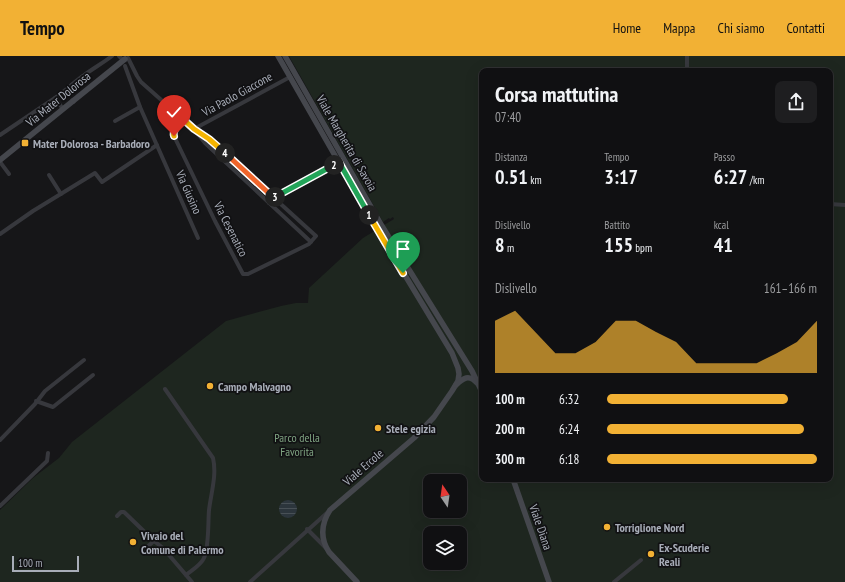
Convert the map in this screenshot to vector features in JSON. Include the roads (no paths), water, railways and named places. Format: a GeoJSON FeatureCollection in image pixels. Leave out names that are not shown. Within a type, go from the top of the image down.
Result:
{"type":"FeatureCollection","features":[{"type":"Feature","properties":{"kind":"street"},"geometry":{"type":"LineString","coordinates":[[0,134],[55,98],[85,74],[112,56]]}},
{"type":"Feature","properties":{"kind":"street","name":"Viale Margherita di Savoia"},"geometry":{"type":"LineString","coordinates":[[278,56],[377,229],[454,356],[459,370]]}},
{"type":"Feature","properties":{"kind":"street","name":"Viale Margherita di Savoia"},"geometry":{"type":"LineString","coordinates":[[285,56],[382,226],[479,384]]}},
{"type":"Feature","properties":{"kind":"street"},"geometry":{"type":"LineString","coordinates":[[687,56],[687,68]]}},
{"type":"Feature","properties":{"kind":"street"},"geometry":{"type":"LineString","coordinates":[[125,59],[141,82],[194,129],[209,139],[274,198]]}},
{"type":"Feature","properties":{"kind":"street","name":"Via Mater Dolorosa"},"geometry":{"type":"LineString","coordinates":[[0,161],[125,59]]}},
{"type":"Feature","properties":{"kind":"street","name":"Via Giusino"},"geometry":{"type":"LineString","coordinates":[[125,59],[140,107],[198,238]]}},
{"type":"Feature","properties":{"kind":"street","name":"Via Paolo Giaccone"},"geometry":{"type":"LineString","coordinates":[[194,129],[290,77]]}},
{"type":"Feature","properties":{"kind":"street"},"geometry":{"type":"LineString","coordinates":[[55,98],[63,110]]}},
{"type":"Feature","properties":{"kind":"street"},"geometry":{"type":"LineString","coordinates":[[115,121],[140,107]]}},
{"type":"Feature","properties":{"kind":"street","name":"Via Cesenatico"},"geometry":{"type":"LineString","coordinates":[[183,119],[174,130],[173,134],[215,221],[243,274],[248,274],[255,271],[308,245],[316,236],[274,198]]}},
{"type":"Feature","properties":{"kind":"street"},"geometry":{"type":"LineString","coordinates":[[194,129],[205,143],[311,242]]}},
{"type":"Feature","properties":{"kind":"street"},"geometry":{"type":"LineString","coordinates":[[0,234],[95,173],[102,182],[157,145]]}},
{"type":"Feature","properties":{"kind":"street"},"geometry":{"type":"LineString","coordinates":[[0,161],[9,174]]}},
{"type":"Feature","properties":{"kind":"street"},"geometry":{"type":"LineString","coordinates":[[269,203],[274,198],[339,162]]}},
{"type":"Feature","properties":{"kind":"street"},"geometry":{"type":"LineString","coordinates":[[49,175],[61,194]]}},
{"type":"Feature","properties":{"kind":"street"},"geometry":{"type":"LineString","coordinates":[[833,204],[845,205]]}},
{"type":"Feature","properties":{"kind":"street"},"geometry":{"type":"LineString","coordinates":[[0,440],[45,391],[84,360]]}},
{"type":"Feature","properties":{"kind":"street","name":"Viale Ercole"},"geometry":{"type":"LineString","coordinates":[[357,582],[329,552],[325,544],[323,528],[324,521],[330,510],[398,452],[434,417],[458,380],[459,370]]}},
{"type":"Feature","properties":{"kind":"street"},"geometry":{"type":"LineString","coordinates":[[36,401],[53,407],[93,375]]}},
{"type":"Feature","properties":{"kind":"street"},"geometry":{"type":"LineString","coordinates":[[454,387],[461,380],[466,378],[472,378],[479,384]]}},
{"type":"Feature","properties":{"kind":"street"},"geometry":{"type":"LineString","coordinates":[[165,389],[213,458],[215,469],[209,510],[206,553],[203,560],[186,575]]}},
{"type":"Feature","properties":{"kind":"street"},"geometry":{"type":"LineString","coordinates":[[0,506],[47,461],[48,452]]}},
{"type":"Feature","properties":{"kind":"street","name":"Viale Diana"},"geometry":{"type":"LineString","coordinates":[[514,482],[549,582]]}},
{"type":"Feature","properties":{"kind":"street"},"geometry":{"type":"LineString","coordinates":[[250,582],[330,510]]}},
{"type":"Feature","properties":{"kind":"street"},"geometry":{"type":"LineString","coordinates":[[117,516],[121,512],[124,512],[163,548],[192,582]]}},
{"type":"Feature","properties":{"kind":"street"},"geometry":{"type":"LineString","coordinates":[[308,530],[329,552]]}},
{"type":"Feature","properties":{"kind":"street"},"geometry":{"type":"LineString","coordinates":[[146,552],[147,548],[154,541]]}},
{"type":"Feature","properties":{"kind":"street"},"geometry":{"type":"LineString","coordinates":[[614,582],[641,560]]}},
{"type":"Feature","properties":{"kind":"place","name":"Mater Dolorosa - Barbadoro"},"geometry":{"type":"Point","coordinates":[25,143]}},
{"type":"Feature","properties":{"kind":"place","name":"Campo Malvagno"},"geometry":{"type":"Point","coordinates":[210,386]}},
{"type":"Feature","properties":{"kind":"place","name":"Stele egizia"},"geometry":{"type":"Point","coordinates":[378,428]}},
{"type":"Feature","properties":{"kind":"place","name":"Torriglione Nord"},"geometry":{"type":"Point","coordinates":[607,527]}},
{"type":"Feature","properties":{"kind":"place","name":"Vivaio del Comune di Palermo"},"geometry":{"type":"Point","coordinates":[133,542]}},
{"type":"Feature","properties":{"kind":"place","name":"Ex-Scuderie Reali"},"geometry":{"type":"Point","coordinates":[651,554]}},
{"type":"Feature","properties":{"kind":"park label","name":"Parco della Favorita"},"geometry":{"type":"Point","coordinates":[297,444]}}]}
